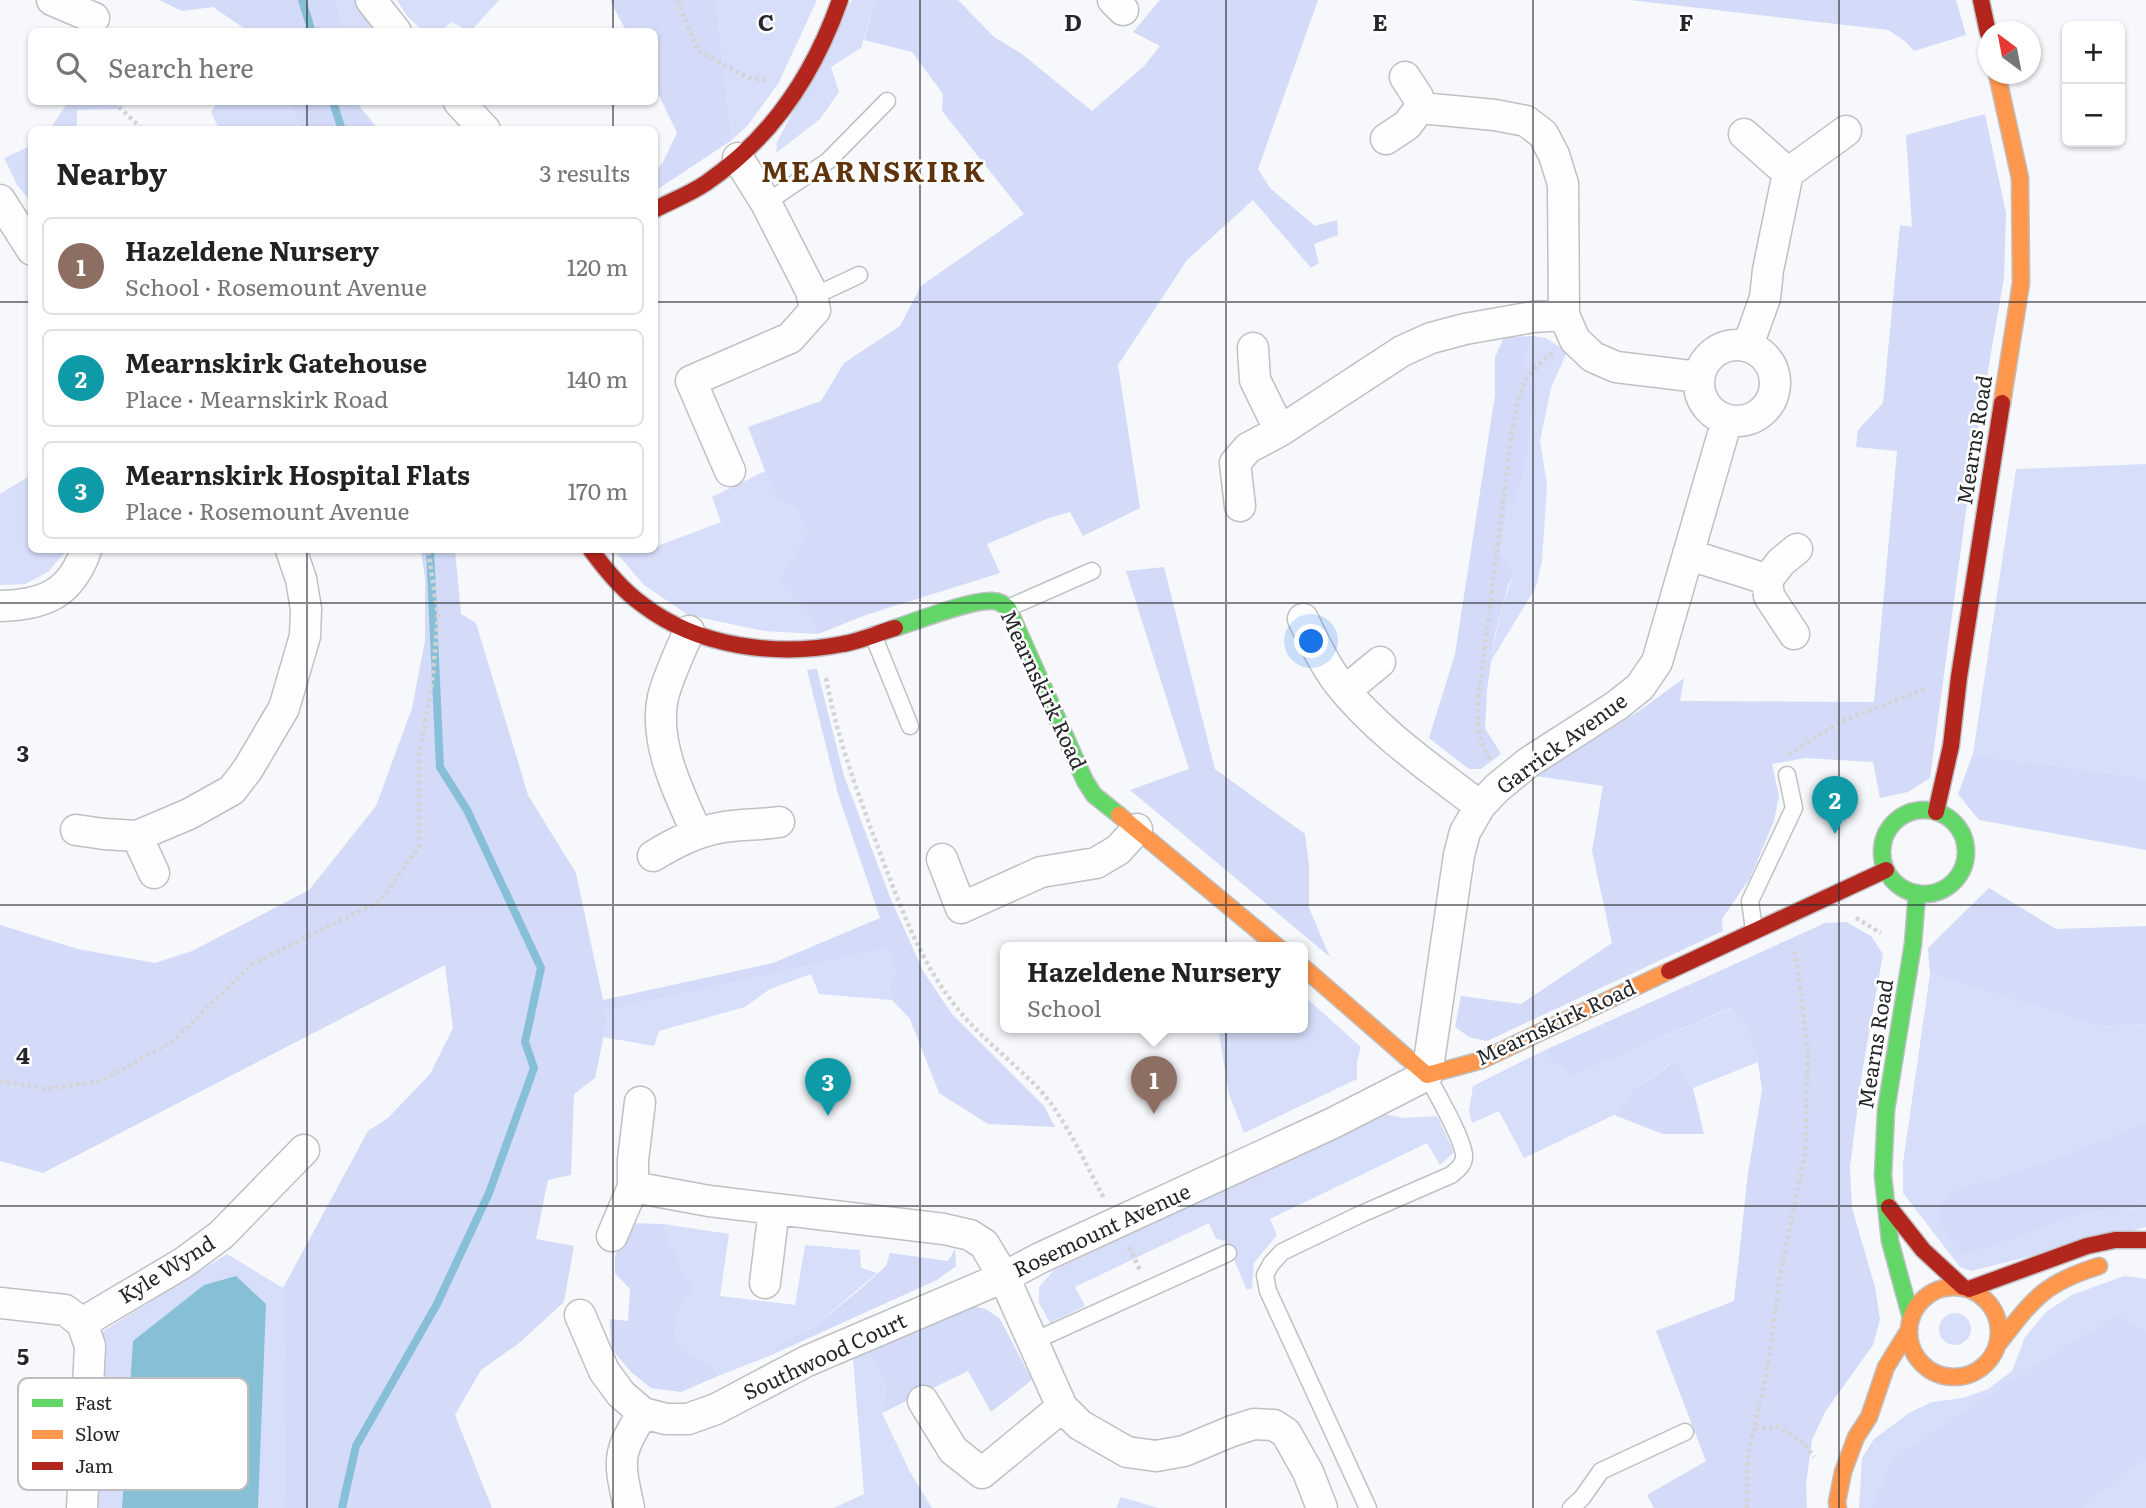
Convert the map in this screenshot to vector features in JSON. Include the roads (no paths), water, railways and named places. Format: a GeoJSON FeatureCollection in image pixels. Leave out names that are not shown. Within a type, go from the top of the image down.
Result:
{"type":"FeatureCollection","features":[{"type":"Feature","properties":{"kind":"main road"},"geometry":{"type":"LineString","coordinates":[[658,208],[706,183],[756,144],[801,85],[835,16],[840,0]]}},
{"type":"Feature","properties":{"kind":"main road"},"geometry":{"type":"LineString","coordinates":[[1981,0],[1986,21]]}},
{"type":"Feature","properties":{"kind":"main road","name":"Mearns Road"},"geometry":{"type":"LineString","coordinates":[[1936,812],[1951,746],[1959,677],[2021,283],[2020,178],[1999,84]]}},
{"type":"Feature","properties":{"kind":"main road","name":"Mearnskirk Road"},"geometry":{"type":"LineString","coordinates":[[593,553],[610,574],[648,609],[690,631],[731,643],[780,650],[845,644],[982,602],[1002,601],[1008,608],[1085,781],[1094,795],[1272,942]]}},
{"type":"Feature","properties":{"kind":"main road"},"geometry":{"type":"LineString","coordinates":[[1913,812],[1936,812],[1952,821],[1961,832],[1966,845],[1961,872],[1952,883],[1940,891],[1927,894],[1902,888],[1886,870],[1882,854],[1884,840],[1890,827],[1900,818],[1913,812]]}},
{"type":"Feature","properties":{"kind":"main road","name":"Mearnskirk Road"},"geometry":{"type":"LineString","coordinates":[[1427,1075],[1482,1060],[1886,870]]}},
{"type":"Feature","properties":{"kind":"main road","name":"Mearns Road"},"geometry":{"type":"LineString","coordinates":[[1910,1324],[1890,1241],[1883,1176],[1886,1110],[1913,944],[1917,893]]}},
{"type":"Feature","properties":{"kind":"main road"},"geometry":{"type":"LineString","coordinates":[[1308,971],[1427,1075]]}},
{"type":"Feature","properties":{"kind":"main road"},"geometry":{"type":"LineString","coordinates":[[1886,1202],[1908,1233],[1934,1262],[1991,1304],[2000,1329],[1999,1343]]}},
{"type":"Feature","properties":{"kind":"main road"},"geometry":{"type":"LineString","coordinates":[[1838,1508],[1843,1472],[1856,1437],[1868,1418],[1886,1367],[1910,1324],[1915,1308],[1931,1293],[1952,1286],[1966,1288],[2087,1246],[2115,1240],[2146,1240]]}},
{"type":"Feature","properties":{"kind":"main road"},"geometry":{"type":"LineString","coordinates":[[1925,1384],[1945,1377],[1968,1376],[1979,1371],[1988,1363],[1999,1343],[2035,1299],[2064,1278],[2112,1262]]}},
{"type":"Feature","properties":{"kind":"main road"},"geometry":{"type":"LineString","coordinates":[[1910,1324],[1911,1346],[1918,1360],[1930,1371],[1945,1377]]}},
{"type":"Feature","properties":{"kind":"main road"},"geometry":{"type":"LineString","coordinates":[[1868,1418],[1893,1399]]}},
{"type":"Feature","properties":{"kind":"street"},"geometry":{"type":"LineString","coordinates":[[52,0],[94,18]]}},
{"type":"Feature","properties":{"kind":"street"},"geometry":{"type":"LineString","coordinates":[[371,0],[393,28]]}},
{"type":"Feature","properties":{"kind":"street"},"geometry":{"type":"LineString","coordinates":[[1386,139],[1407,125],[1420,108],[1418,97],[1405,77]]}},
{"type":"Feature","properties":{"kind":"street"},"geometry":{"type":"LineString","coordinates":[[461,105],[481,126]]}},
{"type":"Feature","properties":{"kind":"street"},"geometry":{"type":"LineString","coordinates":[[1420,108],[1526,121],[1543,134],[1555,155],[1563,184],[1570,328]]}},
{"type":"Feature","properties":{"kind":"street"},"geometry":{"type":"LineString","coordinates":[[1748,345],[1765,298],[1788,173],[1846,131]]}},
{"type":"Feature","properties":{"kind":"street"},"geometry":{"type":"LineString","coordinates":[[1744,134],[1788,173]]}},
{"type":"Feature","properties":{"kind":"street"},"geometry":{"type":"LineString","coordinates":[[730,471],[691,381],[790,338],[815,310],[812,297],[766,203],[738,159]]}},
{"type":"Feature","properties":{"kind":"street"},"geometry":{"type":"LineString","coordinates":[[1240,506],[1235,463],[1248,448],[1280,431],[1402,351],[1431,338],[1533,317],[1570,328],[1593,357],[1616,367],[1699,377]]}},
{"type":"Feature","properties":{"kind":"street"},"geometry":{"type":"LineString","coordinates":[[1735,344],[1748,345],[1768,359],[1774,369],[1776,382],[1769,404],[1761,413],[1751,419],[1727,420],[1708,408],[1702,399],[1699,377],[1711,354],[1722,347],[1735,344]]}},
{"type":"Feature","properties":{"kind":"street"},"geometry":{"type":"LineString","coordinates":[[1253,348],[1255,380],[1280,431]]}},
{"type":"Feature","properties":{"kind":"street","name":"Garrick Avenue"},"geometry":{"type":"LineString","coordinates":[[1427,1075],[1459,855],[1465,832],[1480,806],[1505,781],[1529,762],[1616,706],[1640,687],[1657,662],[1727,420]]}},
{"type":"Feature","properties":{"kind":"street"},"geometry":{"type":"LineString","coordinates":[[1794,634],[1769,596],[1768,580],[1781,562],[1797,550]]}},
{"type":"Feature","properties":{"kind":"street"},"geometry":{"type":"LineString","coordinates":[[0,606],[27,605],[51,597],[69,582],[84,553]]}},
{"type":"Feature","properties":{"kind":"street"},"geometry":{"type":"LineString","coordinates":[[76,830],[137,836],[188,814],[232,790],[254,760],[284,708],[305,636],[306,609],[301,579],[292,553]]}},
{"type":"Feature","properties":{"kind":"street"},"geometry":{"type":"LineString","coordinates":[[1688,554],[1768,580]]}},
{"type":"Feature","properties":{"kind":"street"},"geometry":{"type":"LineString","coordinates":[[1303,619],[1317,649],[1346,690],[1398,743],[1480,806]]}},
{"type":"Feature","properties":{"kind":"street"},"geometry":{"type":"LineString","coordinates":[[690,631],[671,670],[662,700],[662,732],[667,764],[698,833]]}},
{"type":"Feature","properties":{"kind":"street"},"geometry":{"type":"LineString","coordinates":[[1346,690],[1380,662]]}},
{"type":"Feature","properties":{"kind":"street"},"geometry":{"type":"LineString","coordinates":[[653,856],[698,833],[726,826],[779,822]]}},
{"type":"Feature","properties":{"kind":"street"},"geometry":{"type":"LineString","coordinates":[[942,859],[961,908],[1041,872],[1096,863],[1118,850],[1137,829]]}},
{"type":"Feature","properties":{"kind":"street"},"geometry":{"type":"LineString","coordinates":[[137,836],[154,873]]}},
{"type":"Feature","properties":{"kind":"street","name":"Rosemount Avenue"},"geometry":{"type":"LineString","coordinates":[[633,1186],[709,1201],[944,1229],[970,1235],[984,1244],[1004,1277],[1334,1123],[1427,1075]]}},
{"type":"Feature","properties":{"kind":"street"},"geometry":{"type":"LineString","coordinates":[[612,1236],[633,1186],[640,1102]]}},
{"type":"Feature","properties":{"kind":"street","name":"Kyle Wynd"},"geometry":{"type":"LineString","coordinates":[[82,1322],[183,1263],[221,1236],[304,1150]]}},
{"type":"Feature","properties":{"kind":"street"},"geometry":{"type":"LineString","coordinates":[[765,1283],[774,1209]]}},
{"type":"Feature","properties":{"kind":"street"},"geometry":{"type":"LineString","coordinates":[[1004,1277],[1062,1407],[1080,1425],[1127,1452],[1156,1456],[1184,1451],[1254,1424],[1274,1425],[1286,1433],[1308,1472],[1322,1508]]}},
{"type":"Feature","properties":{"kind":"street","name":"Southwood Court"},"geometry":{"type":"LineString","coordinates":[[643,1413],[666,1419],[688,1419],[716,1409],[807,1361],[1004,1277]]}},
{"type":"Feature","properties":{"kind":"street"},"geometry":{"type":"LineString","coordinates":[[0,1304],[65,1310],[82,1322],[90,1346],[88,1378]]}},
{"type":"Feature","properties":{"kind":"street"},"geometry":{"type":"LineString","coordinates":[[580,1315],[604,1371],[621,1394],[643,1413],[626,1439],[620,1461],[629,1508]]}},
{"type":"Feature","properties":{"kind":"street"},"geometry":{"type":"LineString","coordinates":[[923,1401],[953,1450],[982,1473],[1062,1407]]}},
{"type":"Feature","properties":{"kind":"street"},"geometry":{"type":"LineString","coordinates":[[82,1508],[83,1490]]}},
{"type":"Feature","properties":{"kind":"lane"},"geometry":{"type":"LineString","coordinates":[[766,203],[828,161],[887,100]]}},
{"type":"Feature","properties":{"kind":"lane"},"geometry":{"type":"LineString","coordinates":[[812,297],[859,275]]}},
{"type":"Feature","properties":{"kind":"lane"},"geometry":{"type":"LineString","coordinates":[[1008,608],[1092,571]]}},
{"type":"Feature","properties":{"kind":"lane"},"geometry":{"type":"LineString","coordinates":[[873,635],[910,726]]}},
{"type":"Feature","properties":{"kind":"lane"},"geometry":{"type":"LineString","coordinates":[[1755,930],[1750,901],[1794,808],[1787,775]]}},
{"type":"Feature","properties":{"kind":"lane"},"geometry":{"type":"LineString","coordinates":[[1368,1508],[1268,1291],[1265,1275],[1282,1252],[1451,1175],[1462,1165],[1465,1154],[1460,1139],[1427,1075]]}},
{"type":"Feature","properties":{"kind":"lane"},"geometry":{"type":"LineString","coordinates":[[1034,1341],[1228,1253]]}},
{"type":"Feature","properties":{"kind":"lane"},"geometry":{"type":"LineString","coordinates":[[1571,1508],[1582,1498],[1601,1471],[1685,1432]]}},
{"type":"Feature","properties":{"kind":"waterway"},"geometry":{"type":"LineString","coordinates":[[302,0],[311,28]]}},
{"type":"Feature","properties":{"kind":"waterway"},"geometry":{"type":"LineString","coordinates":[[334,105],[341,126]]}},
{"type":"Feature","properties":{"kind":"waterway"},"geometry":{"type":"LineString","coordinates":[[342,1508],[356,1446],[437,1304],[489,1193],[534,1068],[525,1042],[541,968],[467,810],[440,767],[430,553]]}},
{"type":"Feature","properties":{"kind":"place","name":"Mearnskirk Gatehouse"},"geometry":{"type":"Point","coordinates":[1835,834]}},
{"type":"Feature","properties":{"kind":"place","name":"Hazeldene Nursery"},"geometry":{"type":"Point","coordinates":[1154,1114]}},
{"type":"Feature","properties":{"kind":"place","name":"Mearnskirk Hospital Flats"},"geometry":{"type":"Point","coordinates":[828,1116]}},
{"type":"Feature","properties":{"kind":"district","name":"MEARNSKIRK"},"geometry":{"type":"Point","coordinates":[874,172]}}]}
